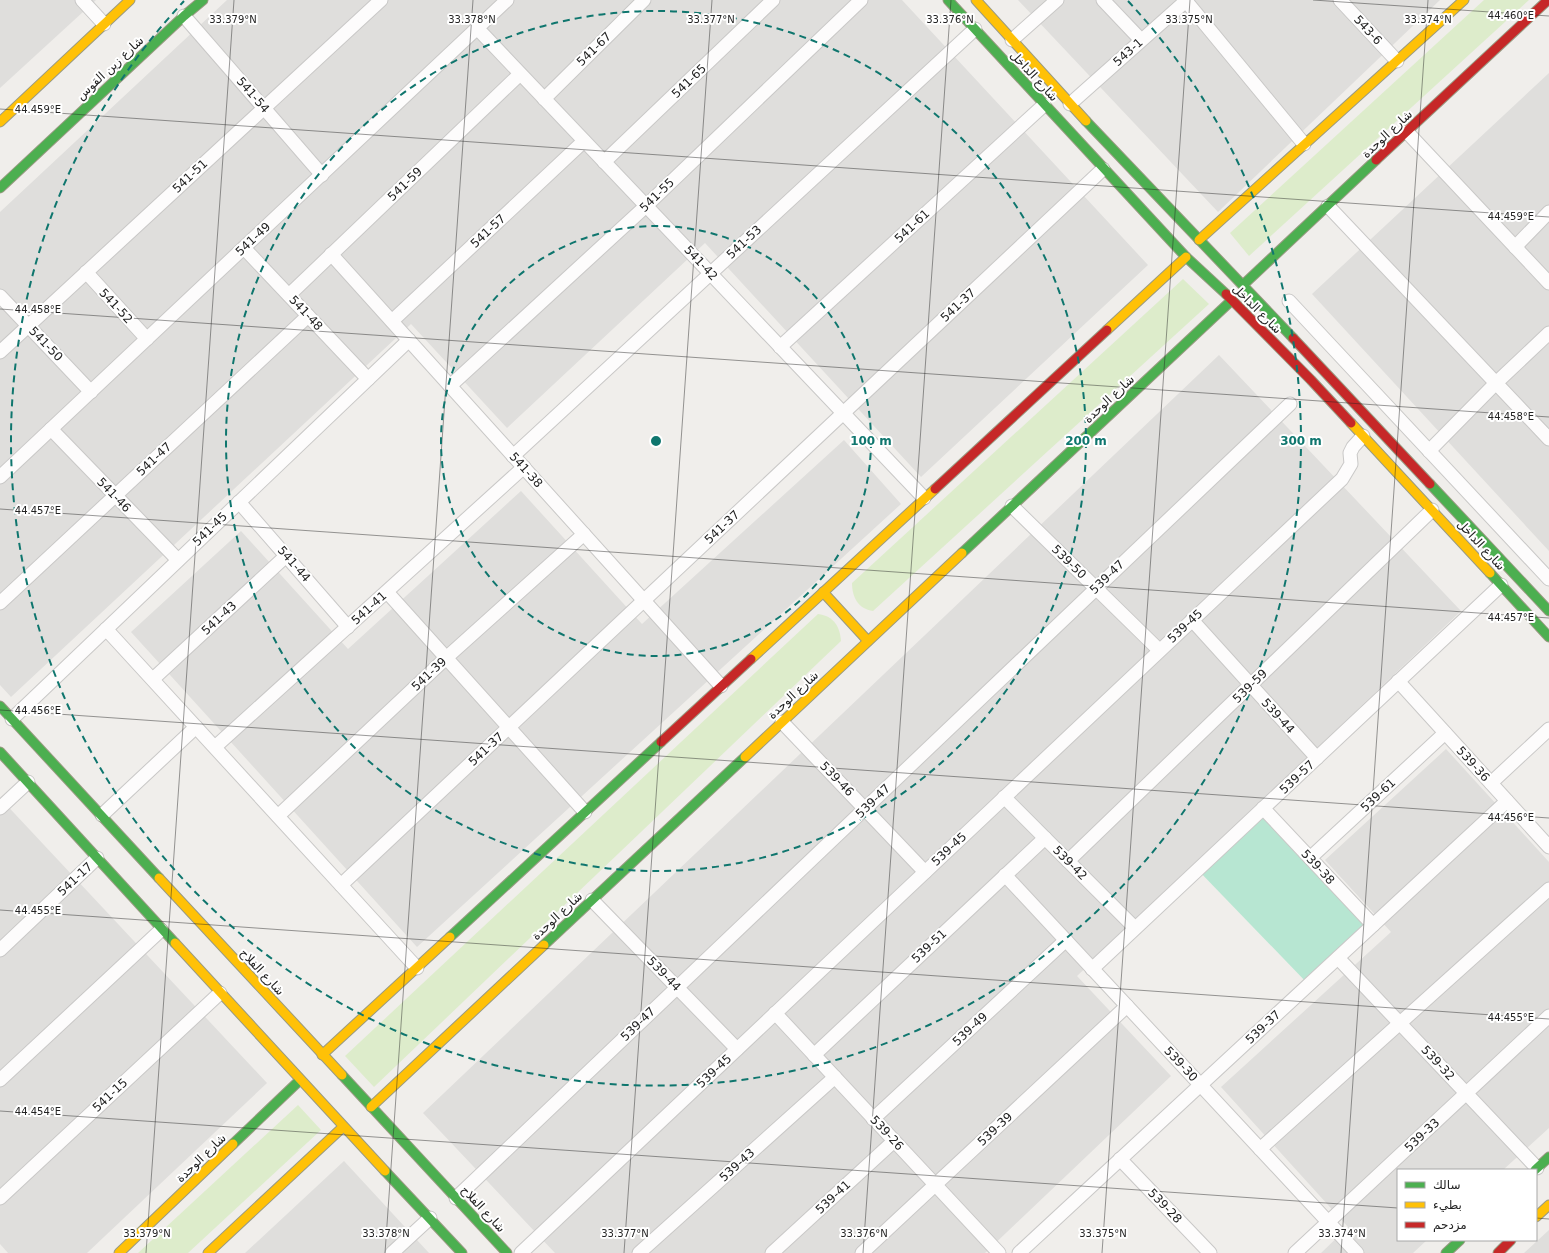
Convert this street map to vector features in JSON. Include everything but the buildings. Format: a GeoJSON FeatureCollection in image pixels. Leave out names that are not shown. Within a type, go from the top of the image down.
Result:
{"type":"FeatureCollection","features":[{"type":"Feature","properties":{"kind":"street"},"geometry":{"type":"LineString","coordinates":[[82,0],[104,24]]}},
{"type":"Feature","properties":{"kind":"street"},"geometry":{"type":"LineString","coordinates":[[0,122],[130,0]]}},
{"type":"Feature","properties":{"kind":"street","name":"541-51"},"geometry":{"type":"LineString","coordinates":[[0,352],[381,0]]}},
{"type":"Feature","properties":{"kind":"street","name":"541-49"},"geometry":{"type":"LineString","coordinates":[[0,477],[507,0]]}},
{"type":"Feature","properties":{"kind":"street","name":"541-67"},"geometry":{"type":"LineString","coordinates":[[544,98],[644,0]]}},
{"type":"Feature","properties":{"kind":"street","name":"541-65"},"geometry":{"type":"LineString","coordinates":[[604,162],[773,0]]}},
{"type":"Feature","properties":{"kind":"street","name":"541-55"},"geometry":{"type":"LineString","coordinates":[[450,386],[646,206],[861,0]]}},
{"type":"Feature","properties":{"kind":"street","name":"شارع الداخل"},"geometry":{"type":"LineString","coordinates":[[948,0],[1186,257],[1232,300],[1311,380],[1549,637]]}},
{"type":"Feature","properties":{"kind":"street","name":"شارع الداخل"},"geometry":{"type":"LineString","coordinates":[[976,0],[1070,104],[1243,285],[1549,611]]}},
{"type":"Feature","properties":{"kind":"street"},"geometry":{"type":"LineString","coordinates":[[1012,40],[1057,0]]}},
{"type":"Feature","properties":{"kind":"street"},"geometry":{"type":"LineString","coordinates":[[1104,0],[1141,40]]}},
{"type":"Feature","properties":{"kind":"street"},"geometry":{"type":"LineString","coordinates":[[1186,0],[1304,144]]}},
{"type":"Feature","properties":{"kind":"street","name":"543-1"},"geometry":{"type":"LineString","coordinates":[[1070,104],[1186,0]]}},
{"type":"Feature","properties":{"kind":"street","name":"543-6"},"geometry":{"type":"LineString","coordinates":[[1340,0],[1396,61]]}},
{"type":"Feature","properties":{"kind":"street"},"geometry":{"type":"LineString","coordinates":[[1199,240],[1464,0]]}},
{"type":"Feature","properties":{"kind":"street","name":"شارع الوحدة"},"geometry":{"type":"LineString","coordinates":[[1243,285],[1548,0]]}},
{"type":"Feature","properties":{"kind":"street","name":"شارع زين القوس"},"geometry":{"type":"LineString","coordinates":[[0,188],[199,1]]}},
{"type":"Feature","properties":{"kind":"street","name":"541-54"},"geometry":{"type":"LineString","coordinates":[[184,16],[322,174]]}},
{"type":"Feature","properties":{"kind":"street","name":"541-42"},"geometry":{"type":"LineString","coordinates":[[477,28],[924,498]]}},
{"type":"Feature","properties":{"kind":"street","name":"541-53"},"geometry":{"type":"LineString","coordinates":[[513,456],[975,29]]}},
{"type":"Feature","properties":{"kind":"street","name":"541-59"},"geometry":{"type":"LineString","coordinates":[[289,295],[520,74]]}},
{"type":"Feature","properties":{"kind":"street","name":"541-61"},"geometry":{"type":"LineString","coordinates":[[780,347],[1044,105]]}},
{"type":"Feature","properties":{"kind":"street"},"geometry":{"type":"LineString","coordinates":[[1407,132],[1549,283]]}},
{"type":"Feature","properties":{"kind":"street","name":"541-57"},"geometry":{"type":"LineString","coordinates":[[392,321],[584,141]]}},
{"type":"Feature","properties":{"kind":"street","name":"541-37"},"geometry":{"type":"LineString","coordinates":[[341,885],[1103,169]]}},
{"type":"Feature","properties":{"kind":"street"},"geometry":{"type":"LineString","coordinates":[[1328,206],[1549,439]]}},
{"type":"Feature","properties":{"kind":"street"},"geometry":{"type":"LineString","coordinates":[[1515,247],[1549,212]]}},
{"type":"Feature","properties":{"kind":"street","name":"541-48"},"geometry":{"type":"LineString","coordinates":[[244,248],[368,379]]}},
{"type":"Feature","properties":{"kind":"street","name":"541-38"},"geometry":{"type":"LineString","coordinates":[[331,254],[721,686]]}},
{"type":"Feature","properties":{"kind":"street"},"geometry":{"type":"LineString","coordinates":[[322,1055],[1186,257]]}},
{"type":"Feature","properties":{"kind":"street","name":"541-52"},"geometry":{"type":"LineString","coordinates":[[86,272],[147,339]]}},
{"type":"Feature","properties":{"kind":"street","name":"541-50"},"geometry":{"type":"LineString","coordinates":[[0,296],[91,392]]}},
{"type":"Feature","properties":{"kind":"street","name":"شارع الوحدة"},"geometry":{"type":"LineString","coordinates":[[371,1106],[1232,300]]}},
{"type":"Feature","properties":{"kind":"street"},"geometry":{"type":"LineString","coordinates":[[1289,301],[1549,579]]}},
{"type":"Feature","properties":{"kind":"street","name":"541-47"},"geometry":{"type":"LineString","coordinates":[[0,603],[308,316]]}},
{"type":"Feature","properties":{"kind":"street"},"geometry":{"type":"LineString","coordinates":[[1429,451],[1496,382],[1549,333]]}},
{"type":"Feature","properties":{"kind":"street","name":"541-45"},"geometry":{"type":"LineString","coordinates":[[12,719],[409,340]]}},
{"type":"Feature","properties":{"kind":"street","name":"539-47"},"geometry":{"type":"LineString","coordinates":[[456,1198],[1290,404]]}},
{"type":"Feature","properties":{"kind":"street"},"geometry":{"type":"LineString","coordinates":[[1377,427],[1392,412]]}},
{"type":"Feature","properties":{"kind":"street","name":"541-46"},"geometry":{"type":"LineString","coordinates":[[51,429],[178,560]]}},
{"type":"Feature","properties":{"kind":"street","name":"539-45"},"geometry":{"type":"LineString","coordinates":[[521,1253],[1342,479],[1351,464],[1350,453],[1353,447],[1363,436]]}},
{"type":"Feature","properties":{"kind":"street","name":"541-41"},"geometry":{"type":"LineString","coordinates":[[215,748],[524,468]]}},
{"type":"Feature","properties":{"kind":"street","name":"541-44"},"geometry":{"type":"LineString","coordinates":[[239,502],[348,627]]}},
{"type":"Feature","properties":{"kind":"street","name":"539-50"},"geometry":{"type":"LineString","coordinates":[[1012,506],[1159,650]]}},
{"type":"Feature","properties":{"kind":"street","name":"539-59"},"geometry":{"type":"LineString","coordinates":[[1068,862],[1432,510]]}},
{"type":"Feature","properties":{"kind":"street","name":"541-39"},"geometry":{"type":"LineString","coordinates":[[278,816],[446,658],[584,534]]}},
{"type":"Feature","properties":{"kind":"street","name":"541-43"},"geometry":{"type":"LineString","coordinates":[[153,679],[286,556]]}},
{"type":"Feature","properties":{"kind":"street","name":"539-57"},"geometry":{"type":"LineString","coordinates":[[1092,969],[1501,585]]}},
{"type":"Feature","properties":{"kind":"street"},"geometry":{"type":"LineString","coordinates":[[387,592],[585,812]]}},
{"type":"Feature","properties":{"kind":"street"},"geometry":{"type":"LineString","coordinates":[[823,592],[868,641]]}},
{"type":"Feature","properties":{"kind":"street","name":"539-44"},"geometry":{"type":"LineString","coordinates":[[1192,620],[1317,758]]}},
{"type":"Feature","properties":{"kind":"street"},"geometry":{"type":"LineString","coordinates":[[106,629],[416,968]]}},
{"type":"Feature","properties":{"kind":"street","name":"539-36"},"geometry":{"type":"LineString","coordinates":[[1398,681],[1549,847]]}},
{"type":"Feature","properties":{"kind":"street","name":"شارع الفلاح"},"geometry":{"type":"LineString","coordinates":[[0,706],[322,1055],[508,1253]]}},
{"type":"Feature","properties":{"kind":"street","name":"539-46"},"geometry":{"type":"LineString","coordinates":[[782,722],[925,872]]}},
{"type":"Feature","properties":{"kind":"street"},"geometry":{"type":"LineString","coordinates":[[102,815],[196,727]]}},
{"type":"Feature","properties":{"kind":"street"},"geometry":{"type":"LineString","coordinates":[[1490,783],[1549,729]]}},
{"type":"Feature","properties":{"kind":"street","name":"539-61"},"geometry":{"type":"LineString","coordinates":[[1310,858],[1445,733]]}},
{"type":"Feature","properties":{"kind":"street"},"geometry":{"type":"LineString","coordinates":[[0,752],[161,930],[462,1253]]}},
{"type":"Feature","properties":{"kind":"street"},"geometry":{"type":"LineString","coordinates":[[0,808],[28,782]]}},
{"type":"Feature","properties":{"kind":"street","name":"539-42"},"geometry":{"type":"LineString","coordinates":[[1004,797],[1135,928]]}},
{"type":"Feature","properties":{"kind":"street","name":"539-37"},"geometry":{"type":"LineString","coordinates":[[1019,1253],[1507,801]]}},
{"type":"Feature","properties":{"kind":"street","name":"539-38"},"geometry":{"type":"LineString","coordinates":[[1263,808],[1373,925]]}},
{"type":"Feature","properties":{"kind":"street","name":"539-51"},"geometry":{"type":"LineString","coordinates":[[814,1054],[1045,838]]}},
{"type":"Feature","properties":{"kind":"street","name":"541-17"},"geometry":{"type":"LineString","coordinates":[[0,950],[97,858]]}},
{"type":"Feature","properties":{"kind":"street","name":"539-30"},"geometry":{"type":"LineString","coordinates":[[1005,875],[1357,1253]]}},
{"type":"Feature","properties":{"kind":"street"},"geometry":{"type":"LineString","coordinates":[[1260,1149],[1549,889]]}},
{"type":"Feature","properties":{"kind":"street","name":"539-44"},"geometry":{"type":"LineString","coordinates":[[592,900],[737,1049]]}},
{"type":"Feature","properties":{"kind":"street"},"geometry":{"type":"LineString","coordinates":[[0,1080],[161,930]]}},
{"type":"Feature","properties":{"kind":"street","name":"539-49"},"geometry":{"type":"LineString","coordinates":[[874,1119],[1066,940]]}},
{"type":"Feature","properties":{"kind":"street","name":"539-32"},"geometry":{"type":"LineString","coordinates":[[1338,958],[1467,1093],[1536,1169]]}},
{"type":"Feature","properties":{"kind":"street","name":"541-15"},"geometry":{"type":"LineString","coordinates":[[0,1198],[220,993]]}},
{"type":"Feature","properties":{"kind":"street","name":"539-39"},"geometry":{"type":"LineString","coordinates":[[862,1253],[1127,1006]]}},
{"type":"Feature","properties":{"kind":"street","name":"539-26"},"geometry":{"type":"LineString","coordinates":[[775,1013],[999,1253]]}},
{"type":"Feature","properties":{"kind":"street","name":"539-33"},"geometry":{"type":"LineString","coordinates":[[1295,1253],[1549,1016]]}},
{"type":"Feature","properties":{"kind":"street","name":"539-43"},"geometry":{"type":"LineString","coordinates":[[639,1253],[835,1077]]}},
{"type":"Feature","properties":{"kind":"street","name":"شارع الوحدة"},"geometry":{"type":"LineString","coordinates":[[119,1253],[300,1080]]}},
{"type":"Feature","properties":{"kind":"street"},"geometry":{"type":"LineString","coordinates":[[208,1253],[343,1127]]}},
{"type":"Feature","properties":{"kind":"street","name":"539-41"},"geometry":{"type":"LineString","coordinates":[[772,1253],[894,1141]]}},
{"type":"Feature","properties":{"kind":"street"},"geometry":{"type":"LineString","coordinates":[[1536,1169],[1549,1157]]}},
{"type":"Feature","properties":{"kind":"street","name":"539-28"},"geometry":{"type":"LineString","coordinates":[[1120,1159],[1210,1253]]}},
{"type":"Feature","properties":{"kind":"street"},"geometry":{"type":"LineString","coordinates":[[1537,1216],[1549,1205]]}},
{"type":"Feature","properties":{"kind":"street"},"geometry":{"type":"LineString","coordinates":[[392,1253],[430,1218]]}},
{"type":"Feature","properties":{"kind":"street"},"geometry":{"type":"LineString","coordinates":[[1446,1253],[1459,1241]]}},
{"type":"Feature","properties":{"kind":"street"},"geometry":{"type":"LineString","coordinates":[[1498,1253],[1510,1241]]}},
{"type":"Feature","properties":{"kind":"shaded area"},"geometry":{"type":"Polygon","coordinates":[[[0,0],[96,0],[0,88],[0,0]]]}},
{"type":"Feature","properties":{"kind":"shaded area"},"geometry":{"type":"Polygon","coordinates":[[[227,0],[902,0],[1148,265],[921,477],[705,243],[507,428],[411,324],[11,697],[0,685],[0,212],[227,0]]]}},
{"type":"Feature","properties":{"kind":"shaded area"},"geometry":{"type":"Polygon","coordinates":[[[1018,0],[1440,0],[1218,212],[1018,0]]]}},
{"type":"Feature","properties":{"kind":"shaded area"},"geometry":{"type":"Polygon","coordinates":[[[1549,73],[1549,551],[1312,294],[1549,73]]]}},
{"type":"Feature","properties":{"kind":"shaded area"},"geometry":{"type":"Polygon","coordinates":[[[1219,355],[1461,611],[1077,976],[1171,1076],[985,1253],[555,1253],[423,1113],[1219,355]]]}},
{"type":"Feature","properties":{"kind":"shaded area"},"geometry":{"type":"Polygon","coordinates":[[[844,440],[901,504],[417,947],[131,632],[241,531],[348,649],[521,491],[642,624],[844,440]]]}},
{"type":"Feature","properties":{"kind":"shaded area"},"geometry":{"type":"Polygon","coordinates":[[[1446,749],[1549,862],[1549,1128],[1504,1169],[1397,1169],[1397,1241],[1426,1241],[1413,1253],[1321,1253],[1348,1227],[1221,1087],[1391,932],[1325,860],[1446,749]]]}},
{"type":"Feature","properties":{"kind":"shaded area"},"geometry":{"type":"Polygon","coordinates":[[[0,798],[267,1083],[87,1253],[8,1253],[0,1244],[0,798]]]}},
{"type":"Feature","properties":{"kind":"shaded area"},"geometry":{"type":"Polygon","coordinates":[[[344,1161],[429,1253],[245,1253],[344,1161]]]}},
{"type":"Feature","properties":{"kind":"shaded area"},"geometry":{"type":"Polygon","coordinates":[[[1549,1230],[1549,1253],[1524,1253],[1549,1230]]]}},
{"type":"Feature","properties":{"kind":"green space"},"geometry":{"type":"Polygon","coordinates":[[[1484,0],[1529,0],[1249,256],[1230,233],[1484,0]]]}},
{"type":"Feature","properties":{"kind":"green space"},"geometry":{"type":"Polygon","coordinates":[[[1183,279],[1209,304],[873,611],[863,608],[857,602],[853,593],[852,583],[1183,279]]]}},
{"type":"Feature","properties":{"kind":"green space"},"geometry":{"type":"Polygon","coordinates":[[[818,614],[828,617],[835,623],[838,627],[841,641],[374,1087],[345,1056],[818,614]]]}},
{"type":"Feature","properties":{"kind":"green space"},"geometry":{"type":"Polygon","coordinates":[[[1263,808],[1373,925],[1309,985],[1196,868],[1263,808]]]}},
{"type":"Feature","properties":{"kind":"green space"},"geometry":{"type":"Polygon","coordinates":[[[298,1105],[321,1130],[188,1253],[138,1253],[298,1105]]]}},
{"type":"Feature","properties":{"kind":"traffic: fast"},"geometry":{"type":"LineString","coordinates":[[0,188],[203,0]]}},
{"type":"Feature","properties":{"kind":"traffic: fast"},"geometry":{"type":"LineString","coordinates":[[948,0],[1186,257],[1226,294]]}},
{"type":"Feature","properties":{"kind":"traffic: fast"},"geometry":{"type":"LineString","coordinates":[[1086,121],[1293,338]]}},
{"type":"Feature","properties":{"kind":"traffic: fast"},"geometry":{"type":"LineString","coordinates":[[1243,285],[1376,160]]}},
{"type":"Feature","properties":{"kind":"traffic: fast"},"geometry":{"type":"LineString","coordinates":[[962,553],[1232,300]]}},
{"type":"Feature","properties":{"kind":"traffic: fast"},"geometry":{"type":"LineString","coordinates":[[1430,484],[1549,611]]}},
{"type":"Feature","properties":{"kind":"traffic: fast"},"geometry":{"type":"LineString","coordinates":[[1490,573],[1549,637]]}},
{"type":"Feature","properties":{"kind":"traffic: fast"},"geometry":{"type":"LineString","coordinates":[[0,706],[159,878]]}},
{"type":"Feature","properties":{"kind":"traffic: fast"},"geometry":{"type":"LineString","coordinates":[[450,937],[661,742]]}},
{"type":"Feature","properties":{"kind":"traffic: fast"},"geometry":{"type":"LineString","coordinates":[[0,752],[175,943]]}},
{"type":"Feature","properties":{"kind":"traffic: fast"},"geometry":{"type":"LineString","coordinates":[[544,945],[745,757]]}},
{"type":"Feature","properties":{"kind":"traffic: fast"},"geometry":{"type":"LineString","coordinates":[[342,1075],[507,1253]]}},
{"type":"Feature","properties":{"kind":"traffic: fast"},"geometry":{"type":"LineString","coordinates":[[233,1144],[300,1080]]}},
{"type":"Feature","properties":{"kind":"traffic: fast"},"geometry":{"type":"LineString","coordinates":[[1536,1169],[1549,1157]]}},
{"type":"Feature","properties":{"kind":"traffic: fast"},"geometry":{"type":"LineString","coordinates":[[385,1171],[462,1253]]}},
{"type":"Feature","properties":{"kind":"traffic: fast"},"geometry":{"type":"LineString","coordinates":[[1446,1253],[1459,1241]]}},
{"type":"Feature","properties":{"kind":"traffic: slow"},"geometry":{"type":"LineString","coordinates":[[0,122],[130,0]]}},
{"type":"Feature","properties":{"kind":"traffic: slow"},"geometry":{"type":"LineString","coordinates":[[976,0],[1086,121]]}},
{"type":"Feature","properties":{"kind":"traffic: slow"},"geometry":{"type":"LineString","coordinates":[[1199,240],[1464,0]]}},
{"type":"Feature","properties":{"kind":"traffic: slow"},"geometry":{"type":"LineString","coordinates":[[1107,330],[1186,257]]}},
{"type":"Feature","properties":{"kind":"traffic: slow"},"geometry":{"type":"LineString","coordinates":[[1351,423],[1490,573]]}},
{"type":"Feature","properties":{"kind":"traffic: slow"},"geometry":{"type":"LineString","coordinates":[[751,659],[935,489]]}},
{"type":"Feature","properties":{"kind":"traffic: slow"},"geometry":{"type":"LineString","coordinates":[[745,757],[962,553]]}},
{"type":"Feature","properties":{"kind":"traffic: slow"},"geometry":{"type":"LineString","coordinates":[[823,592],[868,641]]}},
{"type":"Feature","properties":{"kind":"traffic: slow"},"geometry":{"type":"LineString","coordinates":[[159,878],[342,1075]]}},
{"type":"Feature","properties":{"kind":"traffic: slow"},"geometry":{"type":"LineString","coordinates":[[322,1055],[450,937]]}},
{"type":"Feature","properties":{"kind":"traffic: slow"},"geometry":{"type":"LineString","coordinates":[[175,943],[385,1171]]}},
{"type":"Feature","properties":{"kind":"traffic: slow"},"geometry":{"type":"LineString","coordinates":[[371,1107],[544,945]]}},
{"type":"Feature","properties":{"kind":"traffic: slow"},"geometry":{"type":"LineString","coordinates":[[208,1253],[343,1127]]}},
{"type":"Feature","properties":{"kind":"traffic: slow"},"geometry":{"type":"LineString","coordinates":[[119,1253],[233,1144]]}},
{"type":"Feature","properties":{"kind":"traffic: slow"},"geometry":{"type":"LineString","coordinates":[[1537,1216],[1549,1205]]}},
{"type":"Feature","properties":{"kind":"traffic: jam"},"geometry":{"type":"LineString","coordinates":[[1376,160],[1548,0]]}},
{"type":"Feature","properties":{"kind":"traffic: jam"},"geometry":{"type":"LineString","coordinates":[[1226,294],[1351,423]]}},
{"type":"Feature","properties":{"kind":"traffic: jam"},"geometry":{"type":"LineString","coordinates":[[935,489],[1107,330]]}},
{"type":"Feature","properties":{"kind":"traffic: jam"},"geometry":{"type":"LineString","coordinates":[[1293,338],[1430,484]]}},
{"type":"Feature","properties":{"kind":"traffic: jam"},"geometry":{"type":"LineString","coordinates":[[661,742],[751,659]]}},
{"type":"Feature","properties":{"kind":"traffic: jam"},"geometry":{"type":"LineString","coordinates":[[1498,1253],[1510,1241]]}}]}
